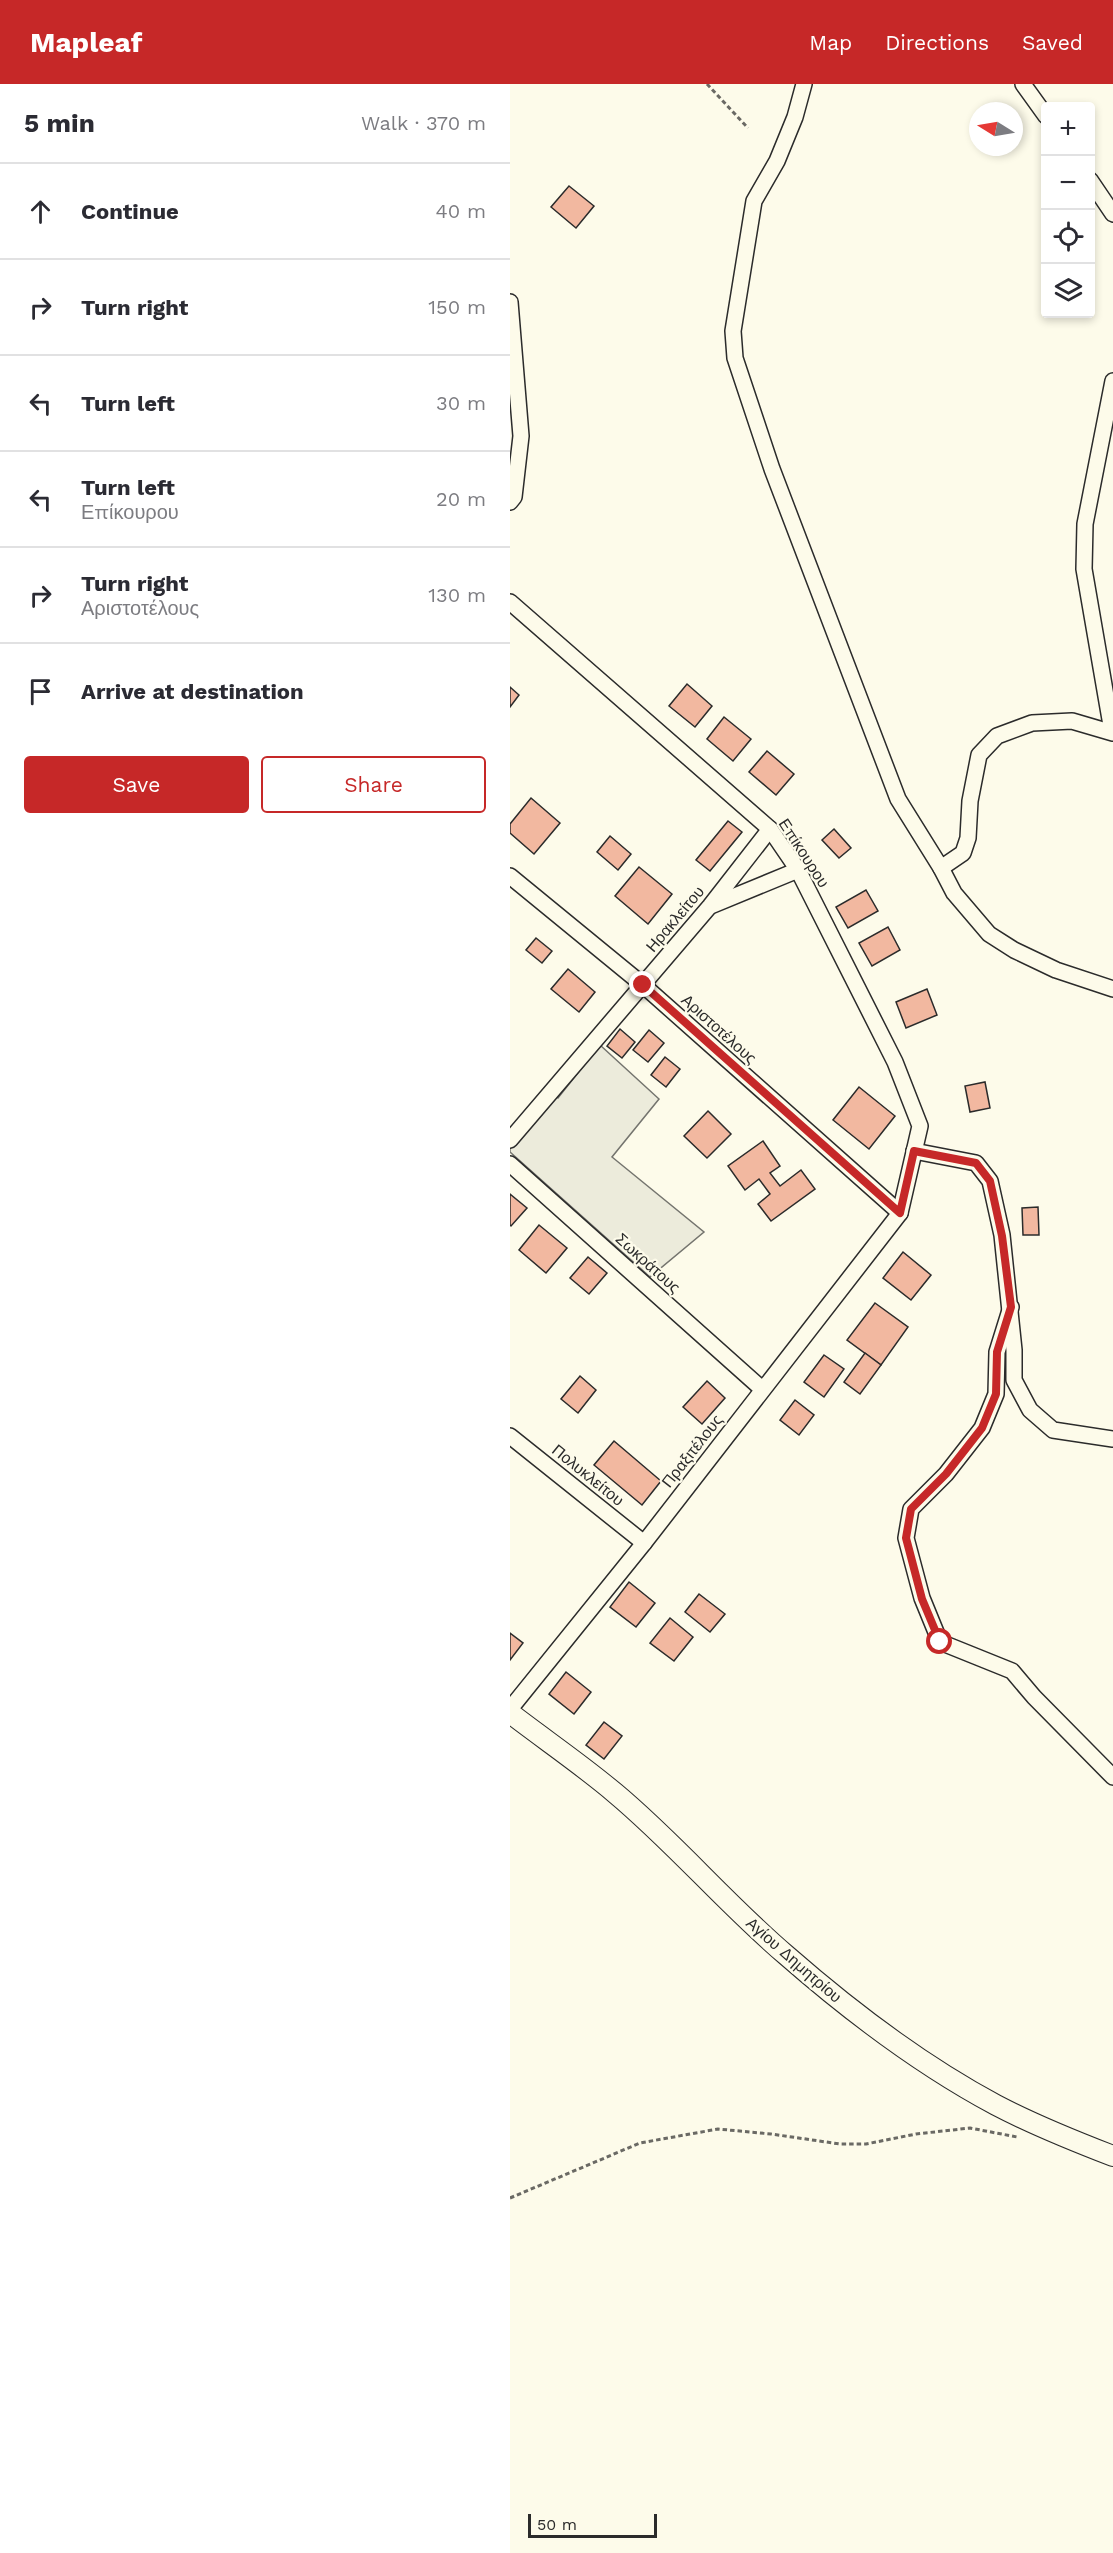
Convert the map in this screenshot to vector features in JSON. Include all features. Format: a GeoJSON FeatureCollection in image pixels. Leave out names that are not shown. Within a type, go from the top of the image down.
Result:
{"type":"FeatureCollection","features":[{"type":"Feature","properties":{"kind":"street"},"geometry":{"type":"LineString","coordinates":[[804,84],[795,117],[777,161],[754,201],[733,331],[735,358],[772,469],[898,799],[954,893],[989,934],[1014,950],[1056,970],[1113,988]]}},
{"type":"Feature","properties":{"kind":"street"},"geometry":{"type":"LineString","coordinates":[[1023,84],[1041,110]]}},
{"type":"Feature","properties":{"kind":"street"},"geometry":{"type":"LineString","coordinates":[[1095,187],[1113,214]]}},
{"type":"Feature","properties":{"kind":"street"},"geometry":{"type":"LineString","coordinates":[[510,302],[521,436],[514,497],[510,502]]}},
{"type":"Feature","properties":{"kind":"street"},"geometry":{"type":"LineString","coordinates":[[941,868],[963,853],[968,838],[970,801],[979,755],[997,736],[1032,723],[1072,721],[1113,732],[1097,631],[1084,569],[1085,525],[1113,381]]}},
{"type":"Feature","properties":{"kind":"street","name":"Επίκουρου"},"geometry":{"type":"LineString","coordinates":[[510,602],[770,829],[798,870],[896,1062],[920,1126],[900,1213]]}},
{"type":"Feature","properties":{"kind":"street","name":"Ηρακλείτου"},"geometry":{"type":"LineString","coordinates":[[510,1140],[710,906],[770,829]]}},
{"type":"Feature","properties":{"kind":"street"},"geometry":{"type":"LineString","coordinates":[[710,906],[798,870]]}},
{"type":"Feature","properties":{"kind":"street","name":"Αριστοτέλους"},"geometry":{"type":"LineString","coordinates":[[510,876],[643,985],[900,1213]]}},
{"type":"Feature","properties":{"kind":"street"},"geometry":{"type":"LineString","coordinates":[[914,1151],[976,1163],[990,1181],[1002,1236],[1011,1307],[1014,1380],[1030,1410],[1053,1430],[1113,1439]]}},
{"type":"Feature","properties":{"kind":"street","name":"Σωκράτους"},"geometry":{"type":"LineString","coordinates":[[510,1164],[762,1389]]}},
{"type":"Feature","properties":{"kind":"street","name":"Πραξιτέλους"},"geometry":{"type":"LineString","coordinates":[[510,1711],[644,1543],[900,1213]]}},
{"type":"Feature","properties":{"kind":"street"},"geometry":{"type":"LineString","coordinates":[[1011,1307],[997,1352],[996,1394],[982,1428],[946,1474],[911,1509],[906,1538],[922,1599],[940,1642],[1012,1671],[1034,1697],[1113,1777]]}},
{"type":"Feature","properties":{"kind":"street","name":"Πολυκλείτου"},"geometry":{"type":"LineString","coordinates":[[510,1436],[644,1543]]}},
{"type":"Feature","properties":{"kind":"street","name":"Αγίου Δημητρίου"},"geometry":{"type":"LineString","coordinates":[[510,1711],[615,1792],[785,1955],[857,2013],[948,2076],[998,2106],[1073,2141],[1113,2156]]}},
{"type":"Feature","properties":{"kind":"path"},"geometry":{"type":"LineString","coordinates":[[707,84],[748,128]]}},
{"type":"Feature","properties":{"kind":"path"},"geometry":{"type":"LineString","coordinates":[[510,2198],[640,2143],[718,2129],[840,2144],[866,2144],[916,2134],[970,2128],[1028,2138]]}},
{"type":"Feature","properties":{"kind":"shaded area"},"geometry":{"type":"Polygon","coordinates":[[[600,1045],[659,1099],[612,1157],[704,1232],[650,1277],[510,1152],[510,1133],[545,1087],[558,1098],[600,1045]]]}},
{"type":"Feature","properties":{"kind":"building"},"geometry":{"type":"Polygon","coordinates":[[[569,186],[594,206],[576,228],[551,207],[569,186]]]}},
{"type":"Feature","properties":{"kind":"building"},"geometry":{"type":"Polygon","coordinates":[[[687,684],[712,706],[695,727],[669,706],[687,684]]]}},
{"type":"Feature","properties":{"kind":"building"},"geometry":{"type":"Polygon","coordinates":[[[510,687],[519,695],[510,707],[510,687]]]}},
{"type":"Feature","properties":{"kind":"building"},"geometry":{"type":"Polygon","coordinates":[[[724,717],[751,739],[733,761],[707,739],[724,717]]]}},
{"type":"Feature","properties":{"kind":"building"},"geometry":{"type":"Polygon","coordinates":[[[767,751],[794,774],[776,795],[749,772],[767,751]]]}},
{"type":"Feature","properties":{"kind":"building"},"geometry":{"type":"Polygon","coordinates":[[[531,798],[560,823],[534,854],[510,833],[510,824],[531,798]]]}},
{"type":"Feature","properties":{"kind":"building"},"geometry":{"type":"Polygon","coordinates":[[[728,821],[742,832],[710,871],[696,860],[728,821]]]}},
{"type":"Feature","properties":{"kind":"building"},"geometry":{"type":"Polygon","coordinates":[[[834,829],[851,848],[839,858],[822,840],[834,829]]]}},
{"type":"Feature","properties":{"kind":"building"},"geometry":{"type":"Polygon","coordinates":[[[610,836],[631,854],[618,870],[597,852],[610,836]]]}},
{"type":"Feature","properties":{"kind":"building"},"geometry":{"type":"Polygon","coordinates":[[[639,867],[672,894],[648,924],[615,896],[639,867]]]}},
{"type":"Feature","properties":{"kind":"building"},"geometry":{"type":"Polygon","coordinates":[[[866,890],[878,911],[848,928],[836,907],[866,890]]]}},
{"type":"Feature","properties":{"kind":"building"},"geometry":{"type":"Polygon","coordinates":[[[888,927],[900,950],[872,966],[859,943],[888,927]]]}},
{"type":"Feature","properties":{"kind":"building"},"geometry":{"type":"Polygon","coordinates":[[[536,938],[552,951],[542,963],[526,950],[536,938]]]}},
{"type":"Feature","properties":{"kind":"building"},"geometry":{"type":"Polygon","coordinates":[[[568,969],[595,992],[579,1012],[551,989],[568,969]]]}},
{"type":"Feature","properties":{"kind":"building"},"geometry":{"type":"Polygon","coordinates":[[[927,989],[937,1015],[906,1028],[896,1002],[927,989]]]}},
{"type":"Feature","properties":{"kind":"building"},"geometry":{"type":"Polygon","coordinates":[[[620,1029],[635,1042],[622,1058],[607,1046],[620,1029]]]}},
{"type":"Feature","properties":{"kind":"building"},"geometry":{"type":"Polygon","coordinates":[[[649,1030],[664,1043],[648,1062],[633,1050],[649,1030]]]}},
{"type":"Feature","properties":{"kind":"building"},"geometry":{"type":"Polygon","coordinates":[[[665,1057],[680,1069],[666,1087],[651,1075],[665,1057]]]}},
{"type":"Feature","properties":{"kind":"building"},"geometry":{"type":"Polygon","coordinates":[[[985,1082],[990,1108],[970,1112],[965,1086],[985,1082]]]}},
{"type":"Feature","properties":{"kind":"building"},"geometry":{"type":"Polygon","coordinates":[[[859,1087],[895,1116],[869,1149],[833,1120],[859,1087]]]}},
{"type":"Feature","properties":{"kind":"building"},"geometry":{"type":"Polygon","coordinates":[[[708,1111],[731,1134],[707,1158],[684,1136],[708,1111]]]}},
{"type":"Feature","properties":{"kind":"building"},"geometry":{"type":"Polygon","coordinates":[[[763,1141],[780,1166],[770,1173],[780,1186],[801,1170],[815,1189],[771,1221],[758,1204],[770,1194],[759,1179],[745,1190],[728,1166],[763,1141]]]}},
{"type":"Feature","properties":{"kind":"building"},"geometry":{"type":"Polygon","coordinates":[[[510,1194],[527,1208],[511,1226],[510,1225],[510,1194]]]}},
{"type":"Feature","properties":{"kind":"building"},"geometry":{"type":"Polygon","coordinates":[[[1038,1207],[1039,1235],[1023,1235],[1022,1208],[1038,1207]]]}},
{"type":"Feature","properties":{"kind":"building"},"geometry":{"type":"Polygon","coordinates":[[[539,1225],[567,1248],[546,1273],[519,1250],[539,1225]]]}},
{"type":"Feature","properties":{"kind":"building"},"geometry":{"type":"Polygon","coordinates":[[[903,1252],[931,1275],[911,1300],[883,1278],[903,1252]]]}},
{"type":"Feature","properties":{"kind":"building"},"geometry":{"type":"Polygon","coordinates":[[[588,1257],[607,1273],[589,1294],[570,1278],[588,1257]]]}},
{"type":"Feature","properties":{"kind":"building"},"geometry":{"type":"Polygon","coordinates":[[[875,1303],[908,1327],[881,1365],[847,1340],[875,1303]]]}},
{"type":"Feature","properties":{"kind":"building"},"geometry":{"type":"Polygon","coordinates":[[[865,1353],[881,1365],[860,1394],[844,1382],[865,1353]]]}},
{"type":"Feature","properties":{"kind":"building"},"geometry":{"type":"Polygon","coordinates":[[[824,1355],[844,1369],[824,1397],[804,1382],[824,1355]]]}},
{"type":"Feature","properties":{"kind":"building"},"geometry":{"type":"Polygon","coordinates":[[[580,1376],[596,1390],[578,1413],[561,1399],[580,1376]]]}},
{"type":"Feature","properties":{"kind":"building"},"geometry":{"type":"Polygon","coordinates":[[[707,1381],[725,1398],[702,1424],[683,1407],[707,1381]]]}},
{"type":"Feature","properties":{"kind":"building"},"geometry":{"type":"Polygon","coordinates":[[[795,1400],[814,1415],[799,1435],[780,1420],[795,1400]]]}},
{"type":"Feature","properties":{"kind":"building"},"geometry":{"type":"Polygon","coordinates":[[[614,1441],[661,1481],[642,1505],[594,1465],[614,1441]]]}},
{"type":"Feature","properties":{"kind":"building"},"geometry":{"type":"Polygon","coordinates":[[[629,1582],[655,1603],[636,1627],[610,1607],[629,1582]]]}},
{"type":"Feature","properties":{"kind":"building"},"geometry":{"type":"Polygon","coordinates":[[[699,1594],[725,1614],[710,1632],[685,1612],[699,1594]]]}},
{"type":"Feature","properties":{"kind":"building"},"geometry":{"type":"Polygon","coordinates":[[[670,1618],[693,1637],[674,1661],[650,1643],[670,1618]]]}},
{"type":"Feature","properties":{"kind":"building"},"geometry":{"type":"Polygon","coordinates":[[[510,1633],[523,1643],[510,1660],[510,1633]]]}},
{"type":"Feature","properties":{"kind":"building"},"geometry":{"type":"Polygon","coordinates":[[[566,1672],[591,1692],[574,1714],[549,1694],[566,1672]]]}},
{"type":"Feature","properties":{"kind":"building"},"geometry":{"type":"Polygon","coordinates":[[[604,1722],[622,1736],[604,1759],[586,1745],[604,1722]]]}},
{"type":"Feature","properties":{"kind":"route"},"geometry":{"type":"LineString","coordinates":[[643,985],[900,1213],[914,1151],[976,1163],[990,1181],[1002,1236],[1011,1307],[997,1352],[996,1394],[982,1428],[946,1474],[911,1509],[906,1538],[922,1599],[940,1642]]}}]}
